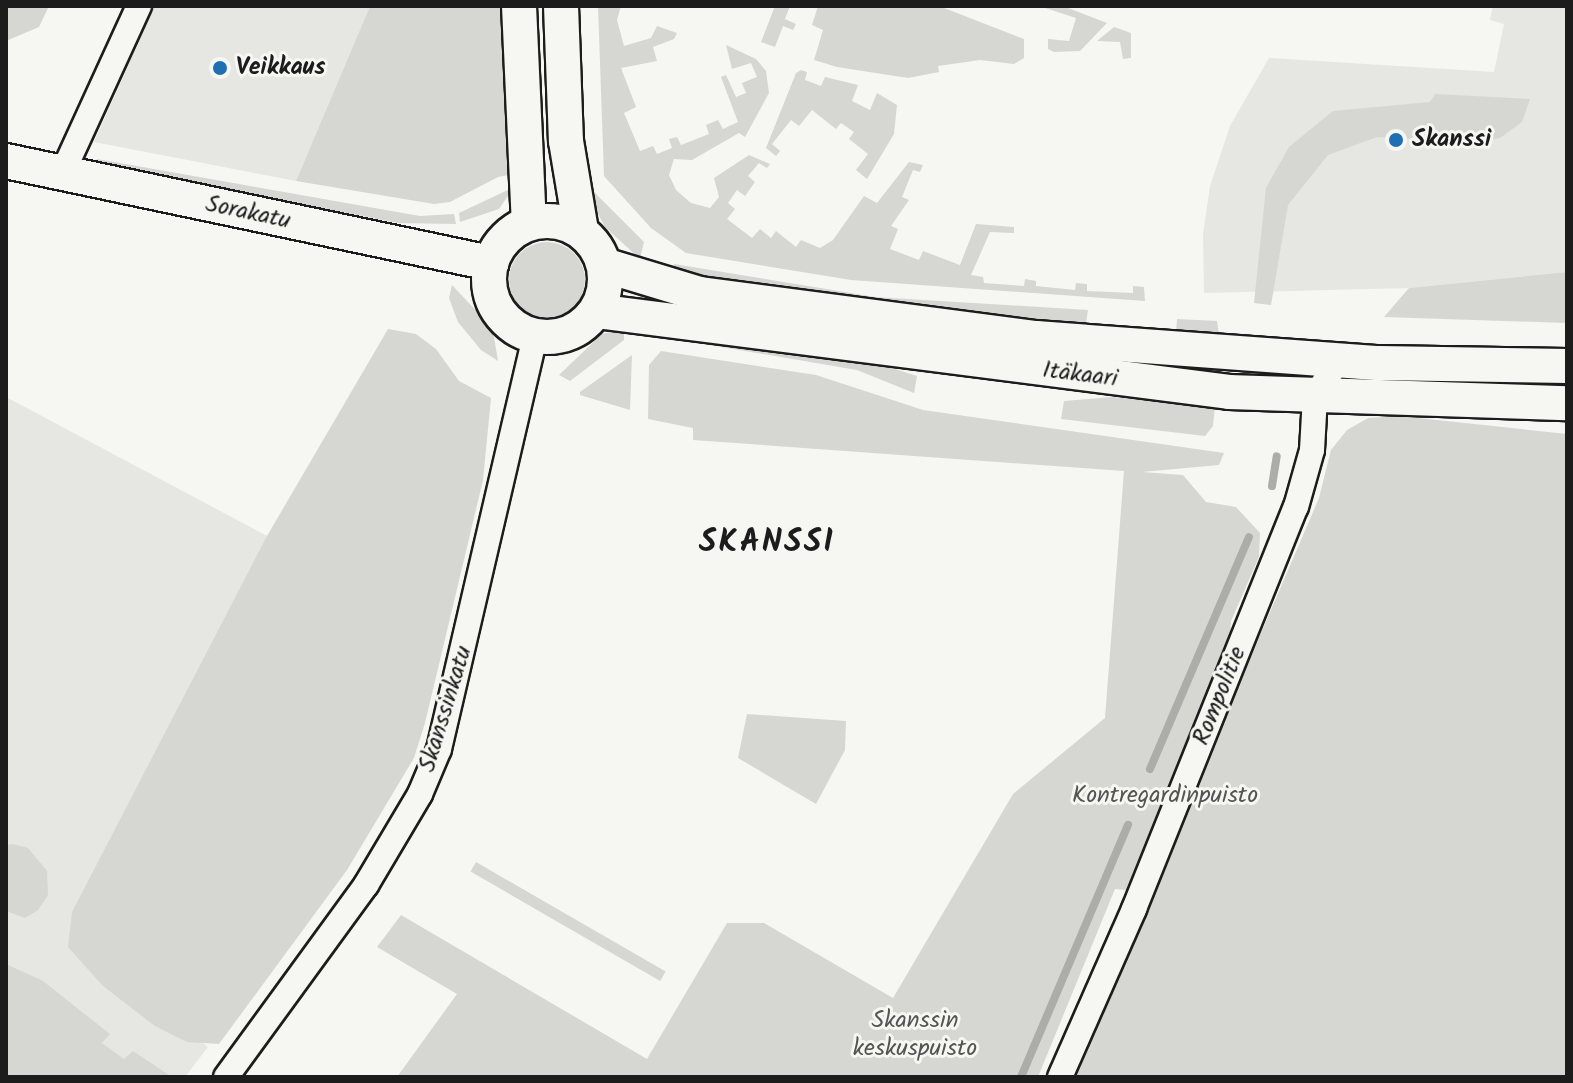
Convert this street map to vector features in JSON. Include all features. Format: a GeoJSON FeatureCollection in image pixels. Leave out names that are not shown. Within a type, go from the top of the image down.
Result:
{"type":"FeatureCollection","features":[{"type":"Feature","properties":{"kind":"street"},"geometry":{"type":"LineString","coordinates":[[62,174],[139,6]]}},
{"type":"Feature","properties":{"kind":"street"},"geometry":{"type":"LineString","coordinates":[[519,6],[529,223]]}},
{"type":"Feature","properties":{"kind":"street"},"geometry":{"type":"LineString","coordinates":[[561,6],[566,141],[581,231],[604,265],[605,289],[596,311],[565,335],[535,336],[515,328],[498,310],[489,287],[491,263],[505,238],[529,223],[556,221],[581,231]]}},
{"type":"Feature","properties":{"kind":"street","name":"Sorakatu"},"geometry":{"type":"LineString","coordinates":[[6,161],[491,263]]}},
{"type":"Feature","properties":{"kind":"street","name":"Itäkaari"},"geometry":{"type":"LineString","coordinates":[[604,265],[700,294],[1036,338],[1338,361],[1567,366]]}},
{"type":"Feature","properties":{"kind":"street","name":"Itäkaari"},"geometry":{"type":"LineString","coordinates":[[596,311],[1019,368],[1229,392],[1567,403]]}},
{"type":"Feature","properties":{"kind":"street","name":"Skanssinkatu"},"geometry":{"type":"LineString","coordinates":[[226,1077],[366,885],[420,794],[439,749],[535,336]]}},
{"type":"Feature","properties":{"kind":"street"},"geometry":{"type":"LineString","coordinates":[[1290,358],[1315,396],[1338,361]]}},
{"type":"Feature","properties":{"kind":"street","name":"Rompolitie"},"geometry":{"type":"LineString","coordinates":[[1060,1077],[1134,909],[1296,507],[1312,450],[1315,396]]}},
{"type":"Feature","properties":{"kind":"shaded area"},"geometry":{"type":"Polygon","coordinates":[[[155,6],[370,6],[296,181],[94,142],[155,6]]]}},
{"type":"Feature","properties":{"kind":"shaded area","name":"Skanssi"},"geometry":{"type":"Polygon","coordinates":[[[1493,6],[1567,6],[1567,272],[1409,288],[1204,293],[1203,234],[1210,186],[1230,126],[1269,58],[1494,72],[1504,24],[1490,20],[1493,6]]]}},
{"type":"Feature","properties":{"kind":"shaded area"},"geometry":{"type":"Polygon","coordinates":[[[6,397],[286,546],[72,945],[208,1047],[185,1077],[147,1077],[6,970],[6,397]]]}},
{"type":"Feature","properties":{"kind":"green space"},"geometry":{"type":"Polygon","coordinates":[[[6,6],[49,6],[39,27],[6,41],[6,6]]]}},
{"type":"Feature","properties":{"kind":"green space"},"geometry":{"type":"Polygon","coordinates":[[[370,6],[511,6],[519,173],[498,177],[450,202],[434,204],[296,181],[370,6]]]}},
{"type":"Feature","properties":{"kind":"green space"},"geometry":{"type":"Polygon","coordinates":[[[598,6],[621,6],[617,20],[624,46],[651,38],[657,26],[677,33],[674,39],[653,47],[657,61],[621,68],[636,107],[624,113],[640,151],[653,146],[657,154],[672,148],[669,139],[677,137],[681,145],[709,134],[706,125],[718,120],[723,129],[738,122],[721,77],[726,75],[736,97],[746,93],[742,83],[757,77],[751,63],[732,69],[726,45],[756,59],[766,71],[769,93],[745,137],[739,133],[692,160],[674,159],[669,175],[676,190],[691,203],[710,208],[719,197],[714,178],[749,155],[770,164],[767,168],[759,163],[748,176],[755,182],[745,196],[737,190],[728,203],[735,209],[727,219],[752,238],[760,229],[771,238],[776,231],[796,247],[801,240],[820,248],[833,240],[864,196],[877,203],[909,162],[923,165],[920,172],[913,170],[902,197],[909,200],[891,226],[898,229],[890,249],[919,260],[923,251],[960,265],[976,224],[1014,227],[1014,233],[990,232],[971,275],[983,277],[984,283],[1024,286],[1025,279],[1036,281],[1036,286],[1075,290],[1076,283],[1087,284],[1087,291],[1133,293],[1133,286],[1144,287],[1145,301],[851,280],[686,253],[651,228],[604,176],[598,6]]]}},
{"type":"Feature","properties":{"kind":"green space"},"geometry":{"type":"Polygon","coordinates":[[[775,6],[790,6],[785,19],[796,24],[793,30],[783,26],[775,47],[761,42],[775,6]]]}},
{"type":"Feature","properties":{"kind":"green space"},"geometry":{"type":"Polygon","coordinates":[[[818,6],[939,6],[1024,39],[1024,58],[1014,64],[980,60],[938,66],[939,72],[908,78],[837,67],[814,60],[823,30],[812,25],[818,6]]]}},
{"type":"Feature","properties":{"kind":"green space"},"geometry":{"type":"Polygon","coordinates":[[[1039,6],[1063,6],[1107,23],[1080,51],[1054,52],[1048,49],[1048,39],[1069,41],[1076,18],[1039,6]]]}},
{"type":"Feature","properties":{"kind":"green space"},"geometry":{"type":"Polygon","coordinates":[[[1114,27],[1131,33],[1131,58],[1123,59],[1120,42],[1097,41],[1114,27]]]}},
{"type":"Feature","properties":{"kind":"green space"},"geometry":{"type":"Polygon","coordinates":[[[801,70],[807,72],[805,80],[821,86],[825,77],[858,85],[852,101],[870,110],[877,93],[897,105],[894,134],[867,179],[856,170],[868,154],[849,139],[854,132],[841,123],[836,129],[812,110],[799,126],[791,120],[772,144],[780,151],[776,156],[766,148],[796,73],[801,70]]]}},
{"type":"Feature","properties":{"kind":"green space"},"geometry":{"type":"Polygon","coordinates":[[[1435,94],[1530,99],[1522,122],[1500,138],[1477,143],[1377,137],[1328,155],[1288,205],[1271,305],[1254,303],[1266,188],[1289,147],[1333,111],[1430,102],[1435,94]]]}},
{"type":"Feature","properties":{"kind":"green space"},"geometry":{"type":"Polygon","coordinates":[[[97,159],[420,216],[454,214],[456,224],[398,223],[95,164],[97,159]]]}},
{"type":"Feature","properties":{"kind":"green space"},"geometry":{"type":"Polygon","coordinates":[[[514,187],[499,209],[460,222],[459,213],[514,187]]]}},
{"type":"Feature","properties":{"kind":"green space"},"geometry":{"type":"Polygon","coordinates":[[[594,192],[644,242],[640,259],[605,227],[593,204],[594,192]]]}},
{"type":"Feature","properties":{"kind":"green space"},"geometry":{"type":"Polygon","coordinates":[[[547,242],[561,245],[574,253],[582,266],[585,280],[582,294],[574,307],[561,315],[547,318],[533,315],[520,307],[512,294],[509,280],[512,266],[520,253],[533,245],[547,242]]]}},
{"type":"Feature","properties":{"kind":"green space"},"geometry":{"type":"Polygon","coordinates":[[[674,264],[875,297],[1088,310],[1086,323],[1029,328],[672,279],[674,264]]]}},
{"type":"Feature","properties":{"kind":"green space"},"geometry":{"type":"Polygon","coordinates":[[[1567,272],[1567,323],[1384,317],[1409,288],[1567,272]]]}},
{"type":"Feature","properties":{"kind":"green space"},"geometry":{"type":"Polygon","coordinates":[[[452,285],[481,316],[494,337],[498,361],[481,350],[458,322],[449,298],[452,285]]]}},
{"type":"Feature","properties":{"kind":"green space"},"geometry":{"type":"Polygon","coordinates":[[[1177,319],[1217,321],[1220,341],[1176,333],[1177,319]]]}},
{"type":"Feature","properties":{"kind":"green space"},"geometry":{"type":"Polygon","coordinates":[[[665,327],[860,358],[917,376],[914,393],[857,370],[663,337],[665,327]]]}},
{"type":"Feature","properties":{"kind":"green space"},"geometry":{"type":"Polygon","coordinates":[[[388,329],[416,334],[436,349],[459,381],[491,398],[483,480],[425,723],[414,758],[347,870],[219,1044],[187,1042],[155,1026],[103,986],[68,947],[72,912],[267,536],[388,329]]]}},
{"type":"Feature","properties":{"kind":"green space"},"geometry":{"type":"Polygon","coordinates":[[[624,329],[624,340],[570,381],[559,375],[602,334],[624,329]]]}},
{"type":"Feature","properties":{"kind":"green space"},"geometry":{"type":"Polygon","coordinates":[[[661,351],[816,375],[923,410],[1224,453],[1219,465],[1142,472],[1183,475],[1206,502],[1236,507],[1260,533],[1259,557],[1231,621],[1229,655],[1237,689],[1319,498],[1331,450],[1347,430],[1368,418],[1399,416],[1567,434],[1567,1077],[1072,1077],[1150,892],[1115,889],[1038,1077],[397,1077],[457,994],[377,947],[401,915],[647,1059],[727,923],[764,923],[893,998],[1013,794],[1105,718],[1124,471],[693,440],[693,428],[648,419],[649,365],[661,351]]]}},
{"type":"Feature","properties":{"kind":"green space"},"geometry":{"type":"Polygon","coordinates":[[[632,355],[630,410],[580,395],[580,392],[632,355]]]}},
{"type":"Feature","properties":{"kind":"green space"},"geometry":{"type":"Polygon","coordinates":[[[1112,397],[1215,406],[1213,426],[1205,436],[1061,419],[1064,401],[1112,397]]]}},
{"type":"Feature","properties":{"kind":"green space"},"geometry":{"type":"Polygon","coordinates":[[[747,714],[846,721],[845,750],[816,804],[738,758],[747,714]]]}},
{"type":"Feature","properties":{"kind":"green space"},"geometry":{"type":"Polygon","coordinates":[[[6,845],[28,848],[47,871],[48,895],[38,910],[25,918],[6,911],[6,845]]]}},
{"type":"Feature","properties":{"kind":"green space"},"geometry":{"type":"Polygon","coordinates":[[[476,862],[666,972],[660,981],[470,872],[476,862]]]}},
{"type":"Feature","properties":{"kind":"green space"},"geometry":{"type":"Polygon","coordinates":[[[6,964],[43,981],[110,1034],[102,1043],[124,1059],[133,1051],[172,1077],[6,1077],[6,964]]]}},
{"type":"Feature","properties":{"kind":"waterway"},"geometry":{"type":"LineString","coordinates":[[1272,486],[1277,456]]}},
{"type":"Feature","properties":{"kind":"waterway"},"geometry":{"type":"LineString","coordinates":[[1150,769],[1249,537]]}},
{"type":"Feature","properties":{"kind":"waterway"},"geometry":{"type":"LineString","coordinates":[[1021,1077],[1128,825]]}},
{"type":"Feature","properties":{"kind":"place","name":"Veikkaus"},"geometry":{"type":"Point","coordinates":[220,68]}},
{"type":"Feature","properties":{"kind":"place","name":"Skanssi"},"geometry":{"type":"Point","coordinates":[1396,140]}},
{"type":"Feature","properties":{"kind":"district","name":"SKANSSI"},"geometry":{"type":"Point","coordinates":[767,543]}},
{"type":"Feature","properties":{"kind":"park label","name":"Kontregardinpuisto"},"geometry":{"type":"Point","coordinates":[1165,796]}},
{"type":"Feature","properties":{"kind":"park label","name":"Skanssin keskuspuisto"},"geometry":{"type":"Point","coordinates":[915,1035]}}]}
